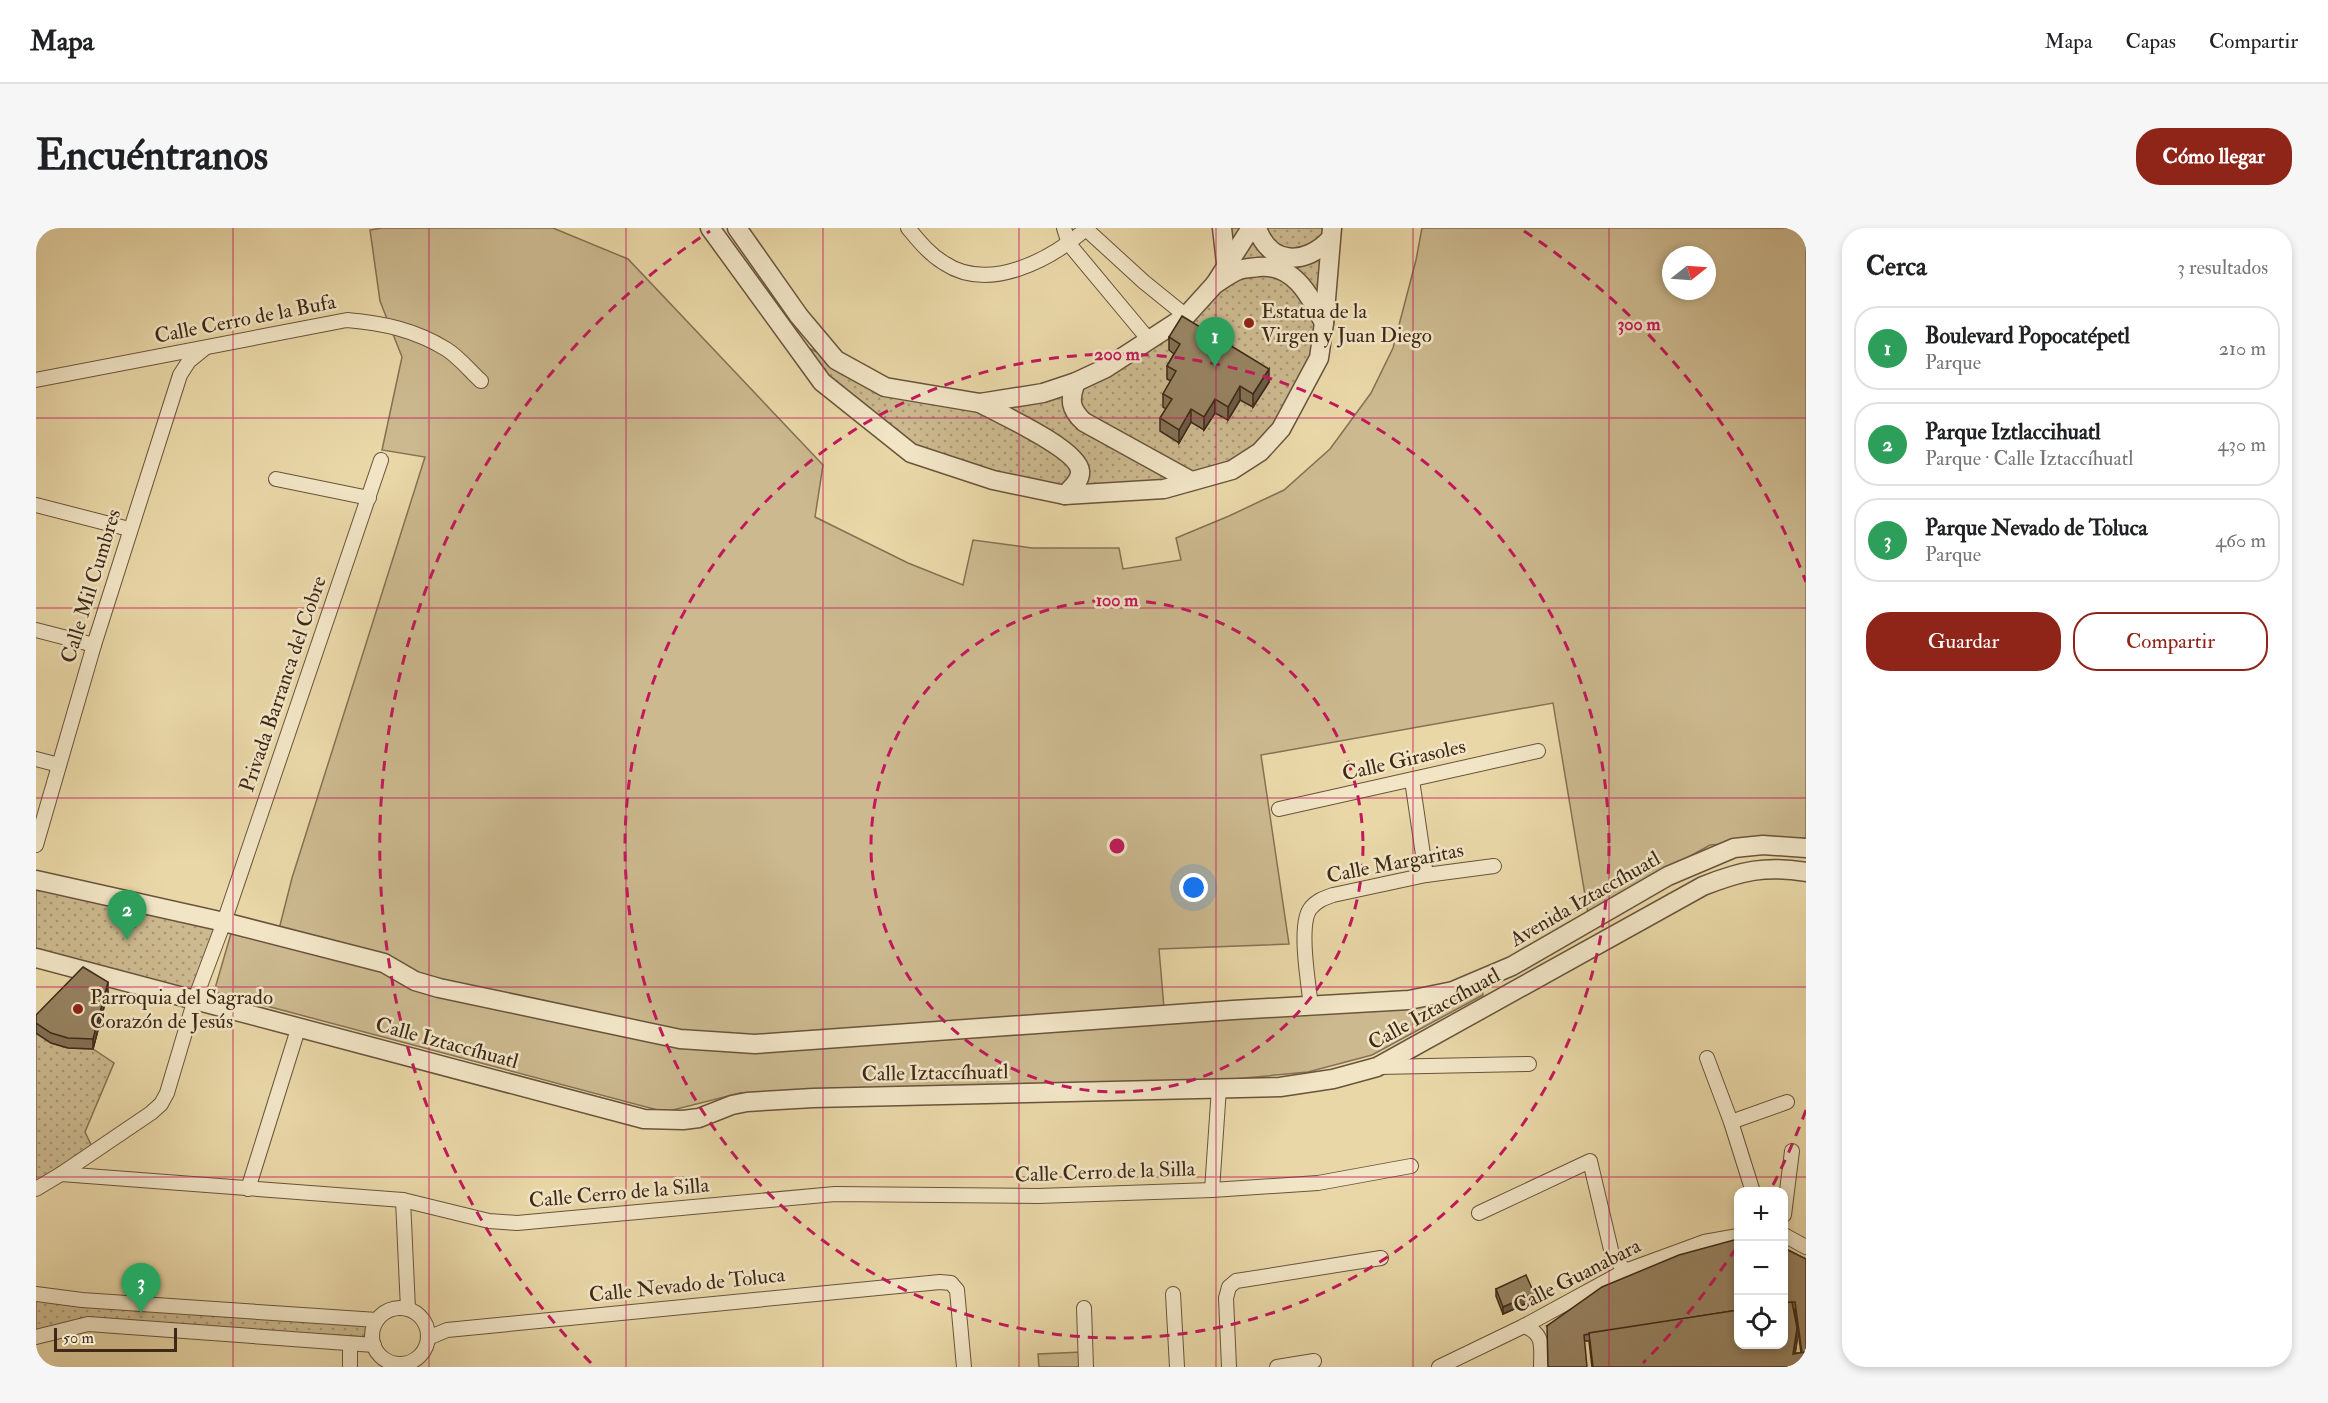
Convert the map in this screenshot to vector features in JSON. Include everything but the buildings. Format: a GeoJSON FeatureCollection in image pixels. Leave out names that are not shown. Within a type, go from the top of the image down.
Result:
{"type":"FeatureCollection","features":[{"type":"Feature","properties":{"kind":"street"},"geometry":{"type":"LineString","coordinates":[[710,228],[822,382],[910,453],[993,480],[1065,495],[1164,489],[1232,470],[1260,452],[1281,429],[1318,358],[1324,323],[1331,234]]}},
{"type":"Feature","properties":{"kind":"street"},"geometry":{"type":"LineString","coordinates":[[737,228],[799,316],[836,360],[885,387],[980,403],[1043,393],[1076,382],[1106,368],[1186,316],[1215,284],[1226,263],[1251,228]]}},
{"type":"Feature","properties":{"kind":"street"},"geometry":{"type":"LineString","coordinates":[[908,228],[932,254],[945,264],[965,273],[988,275],[1029,265],[1068,244],[1085,228],[1144,282],[1186,316]]}},
{"type":"Feature","properties":{"kind":"street"},"geometry":{"type":"LineString","coordinates":[[1064,228],[1068,244],[1149,340]]}},
{"type":"Feature","properties":{"kind":"street"},"geometry":{"type":"LineString","coordinates":[[1222,228],[1226,263]]}},
{"type":"Feature","properties":{"kind":"street"},"geometry":{"type":"LineString","coordinates":[[1257,228],[1270,247],[1285,257],[1302,258],[1311,255],[1319,251],[1331,234]]}},
{"type":"Feature","properties":{"kind":"street"},"geometry":{"type":"LineString","coordinates":[[1215,284],[1241,269],[1267,266],[1280,270],[1293,276],[1302,285],[1324,323]]}},
{"type":"Feature","properties":{"kind":"street","name":"Calle Cerro de la Bufa"},"geometry":{"type":"LineString","coordinates":[[36,380],[347,320],[382,323],[411,331],[448,350],[481,381]]}},
{"type":"Feature","properties":{"kind":"street","name":"Calle Mil Cumbres"},"geometry":{"type":"LineString","coordinates":[[36,845],[129,529],[180,375],[189,362],[205,348]]}},
{"type":"Feature","properties":{"kind":"street"},"geometry":{"type":"LineString","coordinates":[[1076,382],[1071,396],[1071,405],[1075,414],[1084,422],[1191,481]]}},
{"type":"Feature","properties":{"kind":"street"},"geometry":{"type":"LineString","coordinates":[[980,403],[1047,439],[1075,459],[1080,471],[1077,482],[1065,495]]}},
{"type":"Feature","properties":{"kind":"street","name":"Privada Barranca del Cobre"},"geometry":{"type":"LineString","coordinates":[[61,1174],[161,1104],[166,1093],[195,999],[224,922],[381,460]]}},
{"type":"Feature","properties":{"kind":"street"},"geometry":{"type":"LineString","coordinates":[[276,479],[369,498]]}},
{"type":"Feature","properties":{"kind":"street"},"geometry":{"type":"LineString","coordinates":[[36,505],[129,529]]}},
{"type":"Feature","properties":{"kind":"street"},"geometry":{"type":"LineString","coordinates":[[36,630],[94,645]]}},
{"type":"Feature","properties":{"kind":"street","name":"Calle Girasoles"},"geometry":{"type":"LineString","coordinates":[[1279,809],[1538,751]]}},
{"type":"Feature","properties":{"kind":"street"},"geometry":{"type":"LineString","coordinates":[[36,759],[59,765]]}},
{"type":"Feature","properties":{"kind":"street"},"geometry":{"type":"LineString","coordinates":[[1412,780],[1426,875]]}},
{"type":"Feature","properties":{"kind":"street","name":"Avenida Iztaccíhuatl"},"geometry":{"type":"LineString","coordinates":[[1279,1008],[1409,1000],[1453,991],[1512,966],[1668,876],[1734,848],[1763,845],[1806,848]]}},
{"type":"Feature","properties":{"kind":"street","name":"Calle Margaritas"},"geometry":{"type":"LineString","coordinates":[[1311,1007],[1306,963],[1305,923],[1309,910],[1320,900],[1333,895],[1426,875],[1494,866]]}},
{"type":"Feature","properties":{"kind":"street","name":"Calle Iztaccíhuatl"},"geometry":{"type":"LineString","coordinates":[[36,958],[644,1119],[699,1118],[732,1105],[747,1102],[813,1098],[1280,1087],[1333,1079],[1377,1067],[1703,886],[1735,873],[1758,869],[1781,868],[1806,872]]}},
{"type":"Feature","properties":{"kind":"street","name":"Calle Iztaccíhuatl"},"geometry":{"type":"LineString","coordinates":[[36,880],[224,922],[384,963],[415,981],[432,986],[680,1039],[755,1044],[1279,1008]]}},
{"type":"Feature","properties":{"kind":"street"},"geometry":{"type":"LineString","coordinates":[[248,1189],[299,1026]]}},
{"type":"Feature","properties":{"kind":"street"},"geometry":{"type":"LineString","coordinates":[[1707,1058],[1752,1187]]}},
{"type":"Feature","properties":{"kind":"street"},"geometry":{"type":"LineString","coordinates":[[1377,1067],[1529,1064]]}},
{"type":"Feature","properties":{"kind":"street"},"geometry":{"type":"LineString","coordinates":[[1212,1190],[1219,1088]]}},
{"type":"Feature","properties":{"kind":"street"},"geometry":{"type":"LineString","coordinates":[[1731,1122],[1787,1102]]}},
{"type":"Feature","properties":{"kind":"street"},"geometry":{"type":"LineString","coordinates":[[1787,1187],[1792,1150]]}},
{"type":"Feature","properties":{"kind":"street"},"geometry":{"type":"LineString","coordinates":[[1479,1213],[1590,1161],[1612,1254],[1625,1271]]}},
{"type":"Feature","properties":{"kind":"street","name":"Calle Cerro de la Silla"},"geometry":{"type":"LineString","coordinates":[[61,1174],[403,1200],[489,1221],[517,1223],[835,1194],[1038,1196],[1212,1190],[1318,1183],[1410,1166]]}},
{"type":"Feature","properties":{"kind":"street"},"geometry":{"type":"LineString","coordinates":[[36,1189],[61,1174]]}},
{"type":"Feature","properties":{"kind":"street"},"geometry":{"type":"LineString","coordinates":[[403,1200],[408,1309]]}},
{"type":"Feature","properties":{"kind":"street","name":"Calle Guanabara"},"geometry":{"type":"LineString","coordinates":[[1439,1367],[1524,1326],[1625,1271],[1704,1242],[1734,1237]]}},
{"type":"Feature","properties":{"kind":"street"},"geometry":{"type":"LineString","coordinates":[[1788,1237],[1806,1247]]}},
{"type":"Feature","properties":{"kind":"street"},"geometry":{"type":"LineString","coordinates":[[1229,1367],[1226,1298],[1229,1287],[1236,1281],[1382,1258]]}},
{"type":"Feature","properties":{"kind":"street","name":"Calle Nevado de Toluca"},"geometry":{"type":"LineString","coordinates":[[428,1338],[447,1330],[940,1282],[951,1283],[957,1290],[964,1367]]}},
{"type":"Feature","properties":{"kind":"street"},"geometry":{"type":"LineString","coordinates":[[36,1294],[82,1300],[377,1320]]}},
{"type":"Feature","properties":{"kind":"street"},"geometry":{"type":"LineString","coordinates":[[1173,1294],[1176,1367]]}},
{"type":"Feature","properties":{"kind":"street"},"geometry":{"type":"LineString","coordinates":[[1084,1308],[1086,1367]]}},
{"type":"Feature","properties":{"kind":"street"},"geometry":{"type":"LineString","coordinates":[[408,1309],[423,1320],[428,1338],[424,1361],[395,1363],[386,1360],[374,1346],[372,1337],[377,1320],[391,1310],[408,1309]]}},
{"type":"Feature","properties":{"kind":"street"},"geometry":{"type":"LineString","coordinates":[[36,1337],[88,1324],[374,1346]]}},
{"type":"Feature","properties":{"kind":"street"},"geometry":{"type":"LineString","coordinates":[[1524,1326],[1535,1330],[1541,1341],[1541,1367]]}},
{"type":"Feature","properties":{"kind":"street"},"geometry":{"type":"LineString","coordinates":[[350,1344],[350,1367]]}},
{"type":"Feature","properties":{"kind":"street"},"geometry":{"type":"LineString","coordinates":[[1277,1367],[1314,1361]]}},
{"type":"Feature","properties":{"kind":"shaded area"},"geometry":{"type":"Polygon","coordinates":[[[382,228],[553,228],[628,259],[823,465],[815,517],[908,563],[963,585],[973,540],[1032,548],[1119,548],[1123,569],[1181,560],[1176,538],[1284,490],[1330,449],[1371,393],[1393,348],[1422,228],[1806,228],[1806,838],[1710,845],[1588,913],[1553,703],[1261,755],[1289,944],[1159,949],[1165,1020],[1412,1008],[1482,989],[1483,995],[1372,1055],[1308,1072],[1234,1079],[740,1093],[665,1112],[214,992],[232,930],[276,941],[292,878],[425,457],[382,450],[402,357],[380,301],[370,230],[382,228]]]}},
{"type":"Feature","properties":{"kind":"shaded area"},"geometry":{"type":"Polygon","coordinates":[[[1224,228],[1331,228],[1323,324],[1282,428],[1232,470],[1162,487],[1065,495],[911,453],[822,382],[797,342],[885,387],[980,403],[1108,374],[1216,280],[1224,228]]]}},
{"type":"Feature","properties":{"kind":"shaded area"},"geometry":{"type":"Polygon","coordinates":[[[36,880],[224,922],[195,999],[36,958],[36,880]]]}},
{"type":"Feature","properties":{"kind":"shaded area"},"geometry":{"type":"Polygon","coordinates":[[[36,1033],[51,1043],[68,1048],[93,1049],[114,1063],[85,1132],[94,1151],[36,1186],[36,1033]]]}},
{"type":"Feature","properties":{"kind":"shaded area"},"geometry":{"type":"Polygon","coordinates":[[[36,1297],[371,1320],[366,1337],[86,1320],[36,1333],[36,1297]]]}},
{"type":"Feature","properties":{"kind":"shaded area"},"geometry":{"type":"Polygon","coordinates":[[[1082,1352],[1083,1367],[1039,1367],[1038,1354],[1082,1352]]]}},
{"type":"Feature","properties":{"kind":"place","name":"Estatua de la Virgen y Juan Diego"},"geometry":{"type":"Point","coordinates":[1249,323]}},
{"type":"Feature","properties":{"kind":"place","name":"Boulevard Popocatépetl"},"geometry":{"type":"Point","coordinates":[1215,367]}},
{"type":"Feature","properties":{"kind":"place","name":"Parque Iztlaccihuatl"},"geometry":{"type":"Point","coordinates":[127,940]}},
{"type":"Feature","properties":{"kind":"place","name":"Parroquia del Sagrado Corazón de Jesús"},"geometry":{"type":"Point","coordinates":[78,1009]}},
{"type":"Feature","properties":{"kind":"place","name":"Parque Nevado de Toluca"},"geometry":{"type":"Point","coordinates":[141,1313]}}]}
